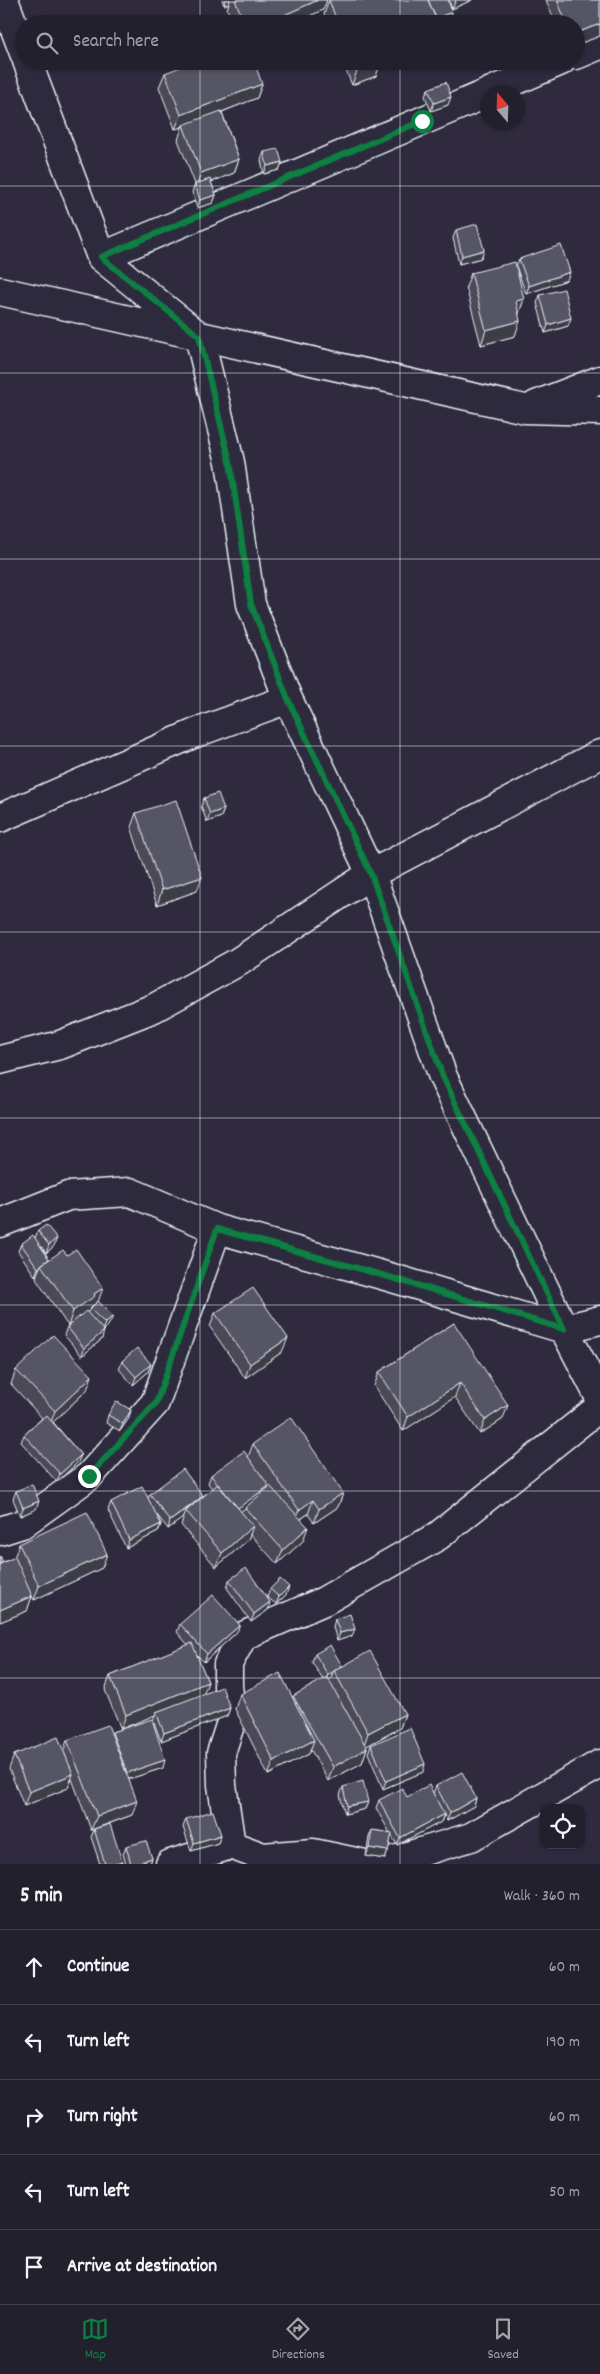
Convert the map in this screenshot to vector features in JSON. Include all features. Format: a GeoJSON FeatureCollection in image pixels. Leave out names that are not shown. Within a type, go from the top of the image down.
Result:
{"type":"FeatureCollection","features":[{"type":"Feature","properties":{"kind":"street"},"geometry":{"type":"LineString","coordinates":[[4,0],[15,29]]}},
{"type":"Feature","properties":{"kind":"street"},"geometry":{"type":"LineString","coordinates":[[585,51],[600,44]]}},
{"type":"Feature","properties":{"kind":"street"},"geometry":{"type":"LineString","coordinates":[[30,70],[101,257],[199,336],[230,462],[251,604],[288,699],[371,874],[443,1077],[564,1329],[600,1398]]}},
{"type":"Feature","properties":{"kind":"street"},"geometry":{"type":"LineString","coordinates":[[506,85],[540,70]]}},
{"type":"Feature","properties":{"kind":"street"},"geometry":{"type":"LineString","coordinates":[[101,257],[480,96]]}},
{"type":"Feature","properties":{"kind":"street"},"geometry":{"type":"LineString","coordinates":[[0,291],[525,409],[600,411]]}},
{"type":"Feature","properties":{"kind":"street"},"geometry":{"type":"LineString","coordinates":[[525,409],[600,380]]}},
{"type":"Feature","properties":{"kind":"street"},"geometry":{"type":"LineString","coordinates":[[0,818],[193,734],[288,699]]}},
{"type":"Feature","properties":{"kind":"street"},"geometry":{"type":"LineString","coordinates":[[0,1060],[60,1045],[154,1008],[238,962],[371,874],[600,754]]}},
{"type":"Feature","properties":{"kind":"street"},"geometry":{"type":"LineString","coordinates":[[0,1223],[68,1196],[130,1192],[217,1229],[389,1277],[564,1329],[600,1320]]}},
{"type":"Feature","properties":{"kind":"street"},"geometry":{"type":"LineString","coordinates":[[0,1531],[22,1524],[89,1476],[156,1403],[217,1229]]}},
{"type":"Feature","properties":{"kind":"street"},"geometry":{"type":"LineString","coordinates":[[231,1845],[222,1785],[221,1753],[232,1720],[228,1686],[228,1664],[243,1636],[324,1601],[438,1536],[600,1407]]}},
{"type":"Feature","properties":{"kind":"street"},"geometry":{"type":"LineString","coordinates":[[381,1864],[471,1836],[600,1764]]}},
{"type":"Feature","properties":{"kind":"street"},"geometry":{"type":"LineString","coordinates":[[170,1864],[231,1845],[263,1857],[314,1853],[365,1864]]}},
{"type":"Feature","properties":{"kind":"building"},"geometry":{"type":"Polygon","coordinates":[[[235,0],[318,0],[284,15],[241,15],[235,0]]]}},
{"type":"Feature","properties":{"kind":"building"},"geometry":{"type":"Polygon","coordinates":[[[329,0],[428,0],[434,15],[335,15],[329,0]]]}},
{"type":"Feature","properties":{"kind":"building"},"geometry":{"type":"Polygon","coordinates":[[[428,0],[448,0],[452,12],[444,15],[435,15],[428,0]]]}},
{"type":"Feature","properties":{"kind":"building"},"geometry":{"type":"Polygon","coordinates":[[[557,0],[600,0],[600,24],[585,30],[585,15],[563,15],[557,0]]]}},
{"type":"Feature","properties":{"kind":"building"},"geometry":{"type":"Polygon","coordinates":[[[173,70],[257,70],[262,84],[181,115],[165,73],[173,70]]]}},
{"type":"Feature","properties":{"kind":"building"},"geometry":{"type":"Polygon","coordinates":[[[446,82],[451,97],[434,103],[428,89],[446,82]]]}},
{"type":"Feature","properties":{"kind":"building"},"geometry":{"type":"Polygon","coordinates":[[[221,111],[239,159],[201,173],[183,125],[221,111]]]}},
{"type":"Feature","properties":{"kind":"building"},"geometry":{"type":"Polygon","coordinates":[[[278,149],[282,162],[267,166],[264,152],[278,149]]]}},
{"type":"Feature","properties":{"kind":"building"},"geometry":{"type":"Polygon","coordinates":[[[210,179],[216,195],[200,200],[195,184],[210,179]]]}},
{"type":"Feature","properties":{"kind":"building"},"geometry":{"type":"Polygon","coordinates":[[[477,224],[484,250],[462,256],[456,230],[477,224]]]}},
{"type":"Feature","properties":{"kind":"building"},"geometry":{"type":"Polygon","coordinates":[[[561,245],[570,272],[529,286],[519,259],[561,245]]]}},
{"type":"Feature","properties":{"kind":"building"},"geometry":{"type":"Polygon","coordinates":[[[515,262],[524,299],[516,301],[520,321],[486,330],[471,273],[515,262]]]}},
{"type":"Feature","properties":{"kind":"building"},"geometry":{"type":"Polygon","coordinates":[[[564,289],[571,318],[548,325],[540,295],[564,289]]]}},
{"type":"Feature","properties":{"kind":"building"},"geometry":{"type":"Polygon","coordinates":[[[218,793],[224,809],[210,814],[204,798],[218,793]]]}},
{"type":"Feature","properties":{"kind":"building"},"geometry":{"type":"Polygon","coordinates":[[[176,800],[202,877],[162,890],[136,813],[176,800]]]}},
{"type":"Feature","properties":{"kind":"building"},"geometry":{"type":"Polygon","coordinates":[[[46,1225],[57,1238],[49,1245],[38,1231],[46,1225]]]}},
{"type":"Feature","properties":{"kind":"building"},"geometry":{"type":"Polygon","coordinates":[[[33,1235],[49,1259],[38,1268],[21,1244],[33,1235]]]}},
{"type":"Feature","properties":{"kind":"building"},"geometry":{"type":"Polygon","coordinates":[[[76,1249],[103,1288],[73,1311],[41,1265],[63,1250],[67,1255],[76,1249]]]}},
{"type":"Feature","properties":{"kind":"building"},"geometry":{"type":"Polygon","coordinates":[[[253,1288],[288,1338],[250,1364],[215,1313],[253,1288]]]}},
{"type":"Feature","properties":{"kind":"building"},"geometry":{"type":"Polygon","coordinates":[[[98,1301],[113,1316],[105,1323],[90,1309],[98,1301]]]}},
{"type":"Feature","properties":{"kind":"building"},"geometry":{"type":"Polygon","coordinates":[[[86,1311],[104,1331],[84,1348],[67,1327],[86,1311]]]}},
{"type":"Feature","properties":{"kind":"building"},"geometry":{"type":"Polygon","coordinates":[[[454,1323],[508,1405],[485,1420],[460,1383],[408,1417],[379,1372],[454,1323]]]}},
{"type":"Feature","properties":{"kind":"building"},"geometry":{"type":"Polygon","coordinates":[[[53,1335],[92,1376],[55,1411],[16,1370],[53,1335]]]}},
{"type":"Feature","properties":{"kind":"building"},"geometry":{"type":"Polygon","coordinates":[[[137,1348],[151,1364],[136,1377],[122,1361],[137,1348]]]}},
{"type":"Feature","properties":{"kind":"building"},"geometry":{"type":"Polygon","coordinates":[[[116,1401],[131,1410],[123,1424],[108,1415],[116,1401]]]}},
{"type":"Feature","properties":{"kind":"building"},"geometry":{"type":"Polygon","coordinates":[[[46,1415],[81,1455],[60,1474],[24,1435],[46,1415]]]}},
{"type":"Feature","properties":{"kind":"building"},"geometry":{"type":"Polygon","coordinates":[[[291,1417],[343,1493],[319,1509],[313,1500],[299,1510],[253,1444],[291,1417]]]}},
{"type":"Feature","properties":{"kind":"building"},"geometry":{"type":"Polygon","coordinates":[[[244,1451],[269,1486],[238,1508],[211,1475],[244,1451]]]}},
{"type":"Feature","properties":{"kind":"building"},"geometry":{"type":"Polygon","coordinates":[[[183,1469],[203,1496],[170,1521],[150,1494],[183,1469]]]}},
{"type":"Feature","properties":{"kind":"building"},"geometry":{"type":"Polygon","coordinates":[[[32,1484],[39,1501],[23,1508],[16,1491],[32,1484]]]}},
{"type":"Feature","properties":{"kind":"building"},"geometry":{"type":"Polygon","coordinates":[[[218,1484],[253,1526],[222,1553],[186,1511],[218,1484]]]}},
{"type":"Feature","properties":{"kind":"building"},"geometry":{"type":"Polygon","coordinates":[[[142,1486],[161,1524],[129,1540],[111,1502],[142,1486]]]}},
{"type":"Feature","properties":{"kind":"building"},"geometry":{"type":"Polygon","coordinates":[[[270,1486],[308,1527],[283,1550],[245,1508],[270,1486]]]}},
{"type":"Feature","properties":{"kind":"building"},"geometry":{"type":"Polygon","coordinates":[[[87,1512],[107,1554],[39,1586],[19,1544],[87,1512]]]}},
{"type":"Feature","properties":{"kind":"building"},"geometry":{"type":"Polygon","coordinates":[[[15,1557],[32,1596],[0,1610],[0,1564],[15,1557]]]}},
{"type":"Feature","properties":{"kind":"building"},"geometry":{"type":"Polygon","coordinates":[[[246,1568],[270,1602],[254,1614],[229,1580],[246,1568]]]}},
{"type":"Feature","properties":{"kind":"building"},"geometry":{"type":"Polygon","coordinates":[[[280,1579],[289,1587],[279,1597],[270,1589],[280,1579]]]}},
{"type":"Feature","properties":{"kind":"building"},"geometry":{"type":"Polygon","coordinates":[[[213,1595],[240,1625],[207,1654],[180,1624],[213,1595]]]}},
{"type":"Feature","properties":{"kind":"building"},"geometry":{"type":"Polygon","coordinates":[[[350,1614],[355,1629],[340,1633],[335,1619],[350,1614]]]}},
{"type":"Feature","properties":{"kind":"building"},"geometry":{"type":"Polygon","coordinates":[[[192,1643],[208,1682],[126,1715],[110,1676],[192,1643]]]}},
{"type":"Feature","properties":{"kind":"building"},"geometry":{"type":"Polygon","coordinates":[[[330,1645],[342,1666],[328,1675],[315,1654],[330,1645]]]}},
{"type":"Feature","properties":{"kind":"building"},"geometry":{"type":"Polygon","coordinates":[[[370,1651],[405,1714],[368,1733],[334,1671],[370,1651]]]}},
{"type":"Feature","properties":{"kind":"building"},"geometry":{"type":"Polygon","coordinates":[[[280,1673],[314,1740],[274,1761],[240,1694],[280,1673]]]}},
{"type":"Feature","properties":{"kind":"building"},"geometry":{"type":"Polygon","coordinates":[[[327,1677],[367,1748],[333,1767],[293,1696],[327,1677]]]}},
{"type":"Feature","properties":{"kind":"building"},"geometry":{"type":"Polygon","coordinates":[[[222,1687],[230,1708],[164,1733],[156,1712],[222,1687]]]}},
{"type":"Feature","properties":{"kind":"building"},"geometry":{"type":"Polygon","coordinates":[[[152,1719],[165,1760],[127,1773],[112,1732],[152,1719]]]}},
{"type":"Feature","properties":{"kind":"building"},"geometry":{"type":"Polygon","coordinates":[[[108,1725],[137,1801],[97,1816],[67,1740],[108,1725]]]}},
{"type":"Feature","properties":{"kind":"building"},"geometry":{"type":"Polygon","coordinates":[[[410,1728],[425,1764],[386,1781],[371,1745],[410,1728]]]}},
{"type":"Feature","properties":{"kind":"building"},"geometry":{"type":"Polygon","coordinates":[[[58,1737],[73,1774],[29,1792],[14,1755],[58,1737]]]}},
{"type":"Feature","properties":{"kind":"building"},"geometry":{"type":"Polygon","coordinates":[[[462,1772],[476,1798],[450,1813],[436,1786],[462,1772]]]}},
{"type":"Feature","properties":{"kind":"building"},"geometry":{"type":"Polygon","coordinates":[[[363,1781],[368,1802],[347,1806],[343,1787],[363,1781]]]}},
{"type":"Feature","properties":{"kind":"building"},"geometry":{"type":"Polygon","coordinates":[[[429,1785],[444,1814],[400,1838],[379,1800],[402,1788],[407,1797],[429,1785]]]}},
{"type":"Feature","properties":{"kind":"building"},"geometry":{"type":"Polygon","coordinates":[[[213,1811],[221,1835],[194,1843],[186,1819],[213,1811]]]}},
{"type":"Feature","properties":{"kind":"building"},"geometry":{"type":"Polygon","coordinates":[[[110,1824],[122,1861],[105,1864],[94,1829],[110,1824]]]}},
{"type":"Feature","properties":{"kind":"building"},"geometry":{"type":"Polygon","coordinates":[[[372,1830],[392,1833],[388,1851],[369,1848],[372,1830]]]}},
{"type":"Feature","properties":{"kind":"building"},"geometry":{"type":"Polygon","coordinates":[[[146,1841],[152,1858],[131,1864],[126,1846],[146,1841]]]}},
{"type":"Feature","properties":{"kind":"route"},"geometry":{"type":"LineString","coordinates":[[89,1476],[156,1403],[173,1349],[217,1229],[389,1277],[564,1329],[443,1077],[371,874],[288,699],[251,604],[230,462],[199,336],[101,257],[422,121]]}}]}
